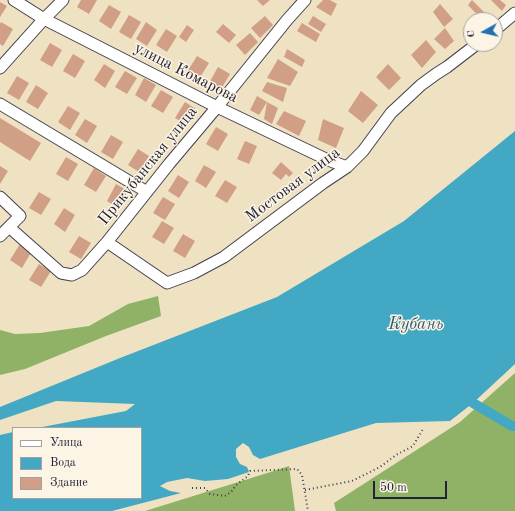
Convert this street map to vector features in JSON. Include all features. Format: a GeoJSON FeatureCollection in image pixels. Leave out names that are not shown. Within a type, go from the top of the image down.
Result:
{"type":"FeatureCollection","features":[{"type":"Feature","properties":{"kind":"street","name":"улица Комарова"},"geometry":{"type":"LineString","coordinates":[[14,0],[44,19],[217,107],[328,160],[347,167]]}},
{"type":"Feature","properties":{"kind":"street"},"geometry":{"type":"LineString","coordinates":[[0,68],[63,0]]}},
{"type":"Feature","properties":{"kind":"street","name":"Прикубанская улица"},"geometry":{"type":"LineString","coordinates":[[9,227],[61,273],[72,275],[82,270],[107,242],[282,26],[305,0]]}},
{"type":"Feature","properties":{"kind":"street"},"geometry":{"type":"LineString","coordinates":[[503,23],[515,13]]}},
{"type":"Feature","properties":{"kind":"street","name":"Мостовая улица"},"geometry":{"type":"LineString","coordinates":[[107,242],[167,283],[194,273],[224,257],[323,183],[347,167],[363,151],[391,113],[421,85],[467,52]]}},
{"type":"Feature","properties":{"kind":"street"},"geometry":{"type":"LineString","coordinates":[[0,104],[147,192]]}},
{"type":"Feature","properties":{"kind":"street"},"geometry":{"type":"LineString","coordinates":[[0,197],[20,216],[0,236]]}},
{"type":"Feature","properties":{"kind":"path"},"geometry":{"type":"LineString","coordinates":[[305,490],[352,481],[380,467],[396,455],[413,446],[423,429]]}},
{"type":"Feature","properties":{"kind":"path"},"geometry":{"type":"LineString","coordinates":[[192,488],[205,488],[210,494],[225,496],[248,476],[250,471],[297,469],[302,475],[308,511]]}},
{"type":"Feature","properties":{"kind":"green space"},"geometry":{"type":"Polygon","coordinates":[[[158,296],[161,316],[106,336],[25,369],[0,375],[0,330],[15,334],[40,333],[89,326],[128,304],[158,296]]]}},
{"type":"Feature","properties":{"kind":"green space"},"geometry":{"type":"Polygon","coordinates":[[[515,373],[515,511],[336,511],[334,503],[460,422],[515,373]]]}},
{"type":"Feature","properties":{"kind":"green space"},"geometry":{"type":"Polygon","coordinates":[[[289,466],[295,511],[145,511],[277,470],[289,466]]]}},
{"type":"Feature","properties":{"kind":"water","name":"Кубань"},"geometry":{"type":"Polygon","coordinates":[[[515,131],[515,364],[473,403],[450,421],[376,423],[260,459],[253,455],[249,447],[243,443],[236,449],[236,457],[240,464],[247,467],[249,472],[228,479],[205,481],[187,478],[167,482],[160,486],[170,491],[181,493],[112,511],[0,511],[0,435],[12,432],[12,499],[142,499],[142,427],[42,427],[126,411],[135,404],[56,401],[0,420],[0,407],[120,358],[277,297],[404,221],[515,131]]]}},
{"type":"Feature","properties":{"kind":"building"},"geometry":{"type":"Polygon","coordinates":[[[81,0],[97,0],[89,14],[77,7],[81,0]]]}},
{"type":"Feature","properties":{"kind":"building"},"geometry":{"type":"Polygon","coordinates":[[[257,0],[270,0],[263,6],[257,0]]]}},
{"type":"Feature","properties":{"kind":"building"},"geometry":{"type":"Polygon","coordinates":[[[323,0],[330,0],[337,4],[331,16],[316,7],[323,0]]]}},
{"type":"Feature","properties":{"kind":"building"},"geometry":{"type":"Polygon","coordinates":[[[472,0],[484,12],[475,12],[468,5],[472,0]]]}},
{"type":"Feature","properties":{"kind":"building"},"geometry":{"type":"Polygon","coordinates":[[[491,0],[500,0],[506,5],[502,11],[491,0]]]}},
{"type":"Feature","properties":{"kind":"building"},"geometry":{"type":"Polygon","coordinates":[[[0,2],[7,6],[0,17],[0,2]]]}},
{"type":"Feature","properties":{"kind":"building"},"geometry":{"type":"Polygon","coordinates":[[[440,4],[453,19],[444,27],[433,12],[440,4]]]}},
{"type":"Feature","properties":{"kind":"building"},"geometry":{"type":"Polygon","coordinates":[[[109,5],[121,12],[111,29],[99,21],[109,5]]]}},
{"type":"Feature","properties":{"kind":"building"},"geometry":{"type":"Polygon","coordinates":[[[129,15],[141,22],[131,39],[119,32],[129,15]]]}},
{"type":"Feature","properties":{"kind":"building"},"geometry":{"type":"Polygon","coordinates":[[[265,16],[273,25],[260,38],[251,28],[265,16]]]}},
{"type":"Feature","properties":{"kind":"building"},"geometry":{"type":"Polygon","coordinates":[[[313,16],[326,24],[321,32],[308,24],[313,16]]]}},
{"type":"Feature","properties":{"kind":"building"},"geometry":{"type":"Polygon","coordinates":[[[1,22],[13,29],[3,46],[0,44],[1,22]]]}},
{"type":"Feature","properties":{"kind":"building"},"geometry":{"type":"Polygon","coordinates":[[[146,22],[157,30],[147,46],[136,39],[146,22]]]}},
{"type":"Feature","properties":{"kind":"building"},"geometry":{"type":"Polygon","coordinates":[[[302,23],[320,34],[316,42],[297,31],[302,23]]]}},
{"type":"Feature","properties":{"kind":"building"},"geometry":{"type":"Polygon","coordinates":[[[223,24],[236,35],[229,43],[216,32],[223,24]]]}},
{"type":"Feature","properties":{"kind":"building"},"geometry":{"type":"Polygon","coordinates":[[[187,25],[194,30],[186,42],[179,37],[187,25]]]}},
{"type":"Feature","properties":{"kind":"building"},"geometry":{"type":"Polygon","coordinates":[[[445,28],[454,41],[445,49],[434,39],[445,28]]]}},
{"type":"Feature","properties":{"kind":"building"},"geometry":{"type":"Polygon","coordinates":[[[166,29],[177,36],[167,52],[156,45],[166,29]]]}},
{"type":"Feature","properties":{"kind":"building"},"geometry":{"type":"Polygon","coordinates":[[[250,33],[258,42],[245,55],[236,45],[250,33]]]}},
{"type":"Feature","properties":{"kind":"building"},"geometry":{"type":"Polygon","coordinates":[[[426,40],[436,52],[422,68],[411,55],[426,40]]]}},
{"type":"Feature","properties":{"kind":"building"},"geometry":{"type":"Polygon","coordinates":[[[50,43],[62,50],[52,67],[40,60],[50,43]]]}},
{"type":"Feature","properties":{"kind":"building"},"geometry":{"type":"Polygon","coordinates":[[[287,49],[305,60],[302,67],[284,57],[287,49]]]}},
{"type":"Feature","properties":{"kind":"building"},"geometry":{"type":"Polygon","coordinates":[[[73,54],[85,61],[75,78],[63,71],[73,54]]]}},
{"type":"Feature","properties":{"kind":"building"},"geometry":{"type":"Polygon","coordinates":[[[197,56],[209,63],[199,79],[187,72],[197,56]]]}},
{"type":"Feature","properties":{"kind":"building"},"geometry":{"type":"Polygon","coordinates":[[[278,59],[298,72],[290,86],[267,78],[278,59]]]}},
{"type":"Feature","properties":{"kind":"building"},"geometry":{"type":"Polygon","coordinates":[[[104,64],[115,71],[105,88],[94,80],[104,64]]]}},
{"type":"Feature","properties":{"kind":"building"},"geometry":{"type":"Polygon","coordinates":[[[388,64],[401,78],[389,90],[376,77],[388,64]]]}},
{"type":"Feature","properties":{"kind":"building"},"geometry":{"type":"Polygon","coordinates":[[[218,67],[230,74],[220,91],[209,83],[218,67]]]}},
{"type":"Feature","properties":{"kind":"building"},"geometry":{"type":"Polygon","coordinates":[[[125,71],[137,78],[127,94],[115,87],[125,71]]]}},
{"type":"Feature","properties":{"kind":"building"},"geometry":{"type":"Polygon","coordinates":[[[17,76],[29,83],[19,100],[7,93],[17,76]]]}},
{"type":"Feature","properties":{"kind":"building"},"geometry":{"type":"Polygon","coordinates":[[[144,78],[156,85],[146,102],[135,95],[144,78]]]}},
{"type":"Feature","properties":{"kind":"building"},"geometry":{"type":"Polygon","coordinates":[[[267,82],[287,88],[283,102],[262,91],[267,82]]]}},
{"type":"Feature","properties":{"kind":"building"},"geometry":{"type":"Polygon","coordinates":[[[36,85],[48,93],[38,109],[26,102],[36,85]]]}},
{"type":"Feature","properties":{"kind":"building"},"geometry":{"type":"Polygon","coordinates":[[[161,90],[173,97],[163,113],[151,106],[161,90]]]}},
{"type":"Feature","properties":{"kind":"building"},"geometry":{"type":"Polygon","coordinates":[[[361,91],[378,105],[363,123],[348,111],[361,91]]]}},
{"type":"Feature","properties":{"kind":"building"},"geometry":{"type":"Polygon","coordinates":[[[257,96],[267,102],[259,115],[250,110],[257,96]]]}},
{"type":"Feature","properties":{"kind":"building"},"geometry":{"type":"Polygon","coordinates":[[[185,102],[196,109],[187,125],[175,118],[185,102]]]}},
{"type":"Feature","properties":{"kind":"building"},"geometry":{"type":"Polygon","coordinates":[[[267,102],[278,108],[272,124],[264,119],[267,102]]]}},
{"type":"Feature","properties":{"kind":"building"},"geometry":{"type":"Polygon","coordinates":[[[68,106],[80,113],[70,130],[58,122],[68,106]]]}},
{"type":"Feature","properties":{"kind":"building"},"geometry":{"type":"Polygon","coordinates":[[[284,111],[306,121],[299,136],[276,124],[284,111]]]}},
{"type":"Feature","properties":{"kind":"building"},"geometry":{"type":"Polygon","coordinates":[[[0,118],[41,143],[30,161],[0,142],[0,118]]]}},
{"type":"Feature","properties":{"kind":"building"},"geometry":{"type":"Polygon","coordinates":[[[85,119],[97,126],[87,143],[75,135],[85,119]]]}},
{"type":"Feature","properties":{"kind":"building"},"geometry":{"type":"Polygon","coordinates":[[[323,119],[344,128],[336,148],[318,140],[323,119]]]}},
{"type":"Feature","properties":{"kind":"building"},"geometry":{"type":"Polygon","coordinates":[[[216,127],[228,134],[218,151],[206,144],[216,127]]]}},
{"type":"Feature","properties":{"kind":"building"},"geometry":{"type":"Polygon","coordinates":[[[111,135],[123,142],[113,159],[101,152],[111,135]]]}},
{"type":"Feature","properties":{"kind":"building"},"geometry":{"type":"Polygon","coordinates":[[[245,141],[257,146],[249,164],[237,159],[245,141]]]}},
{"type":"Feature","properties":{"kind":"building"},"geometry":{"type":"Polygon","coordinates":[[[138,149],[149,156],[139,172],[128,165],[138,149]]]}},
{"type":"Feature","properties":{"kind":"building"},"geometry":{"type":"Polygon","coordinates":[[[66,157],[78,164],[68,181],[56,174],[66,157]]]}},
{"type":"Feature","properties":{"kind":"building"},"geometry":{"type":"Polygon","coordinates":[[[281,162],[293,173],[289,177],[286,174],[281,180],[272,173],[281,162]]]}},
{"type":"Feature","properties":{"kind":"building"},"geometry":{"type":"Polygon","coordinates":[[[204,165],[216,172],[206,188],[195,181],[204,165]]]}},
{"type":"Feature","properties":{"kind":"building"},"geometry":{"type":"Polygon","coordinates":[[[0,166],[8,171],[0,184],[0,166]]]}},
{"type":"Feature","properties":{"kind":"building"},"geometry":{"type":"Polygon","coordinates":[[[94,168],[106,176],[96,192],[84,185],[94,168]]]}},
{"type":"Feature","properties":{"kind":"building"},"geometry":{"type":"Polygon","coordinates":[[[178,175],[189,182],[179,198],[168,191],[178,175]]]}},
{"type":"Feature","properties":{"kind":"building"},"geometry":{"type":"Polygon","coordinates":[[[225,180],[237,187],[227,203],[215,196],[225,180]]]}},
{"type":"Feature","properties":{"kind":"building"},"geometry":{"type":"Polygon","coordinates":[[[116,184],[128,191],[118,208],[107,201],[116,184]]]}},
{"type":"Feature","properties":{"kind":"building"},"geometry":{"type":"Polygon","coordinates":[[[39,192],[51,199],[41,215],[29,208],[39,192]]]}},
{"type":"Feature","properties":{"kind":"building"},"geometry":{"type":"Polygon","coordinates":[[[163,197],[175,204],[165,220],[153,213],[163,197]]]}},
{"type":"Feature","properties":{"kind":"building"},"geometry":{"type":"Polygon","coordinates":[[[64,208],[75,215],[65,232],[54,224],[64,208]]]}},
{"type":"Feature","properties":{"kind":"building"},"geometry":{"type":"Polygon","coordinates":[[[162,221],[174,228],[164,244],[152,237],[162,221]]]}},
{"type":"Feature","properties":{"kind":"building"},"geometry":{"type":"Polygon","coordinates":[[[183,234],[195,241],[185,258],[173,251],[183,234]]]}},
{"type":"Feature","properties":{"kind":"building"},"geometry":{"type":"Polygon","coordinates":[[[79,236],[91,243],[81,259],[69,252],[79,236]]]}},
{"type":"Feature","properties":{"kind":"building"},"geometry":{"type":"Polygon","coordinates":[[[20,244],[32,251],[22,268],[10,260],[20,244]]]}},
{"type":"Feature","properties":{"kind":"building"},"geometry":{"type":"Polygon","coordinates":[[[39,264],[51,271],[41,287],[29,280],[39,264]]]}},
{"type":"Feature","properties":{"kind":"waterway"},"geometry":{"type":"LineString","coordinates":[[473,403],[512,426],[515,426]]}}]}
